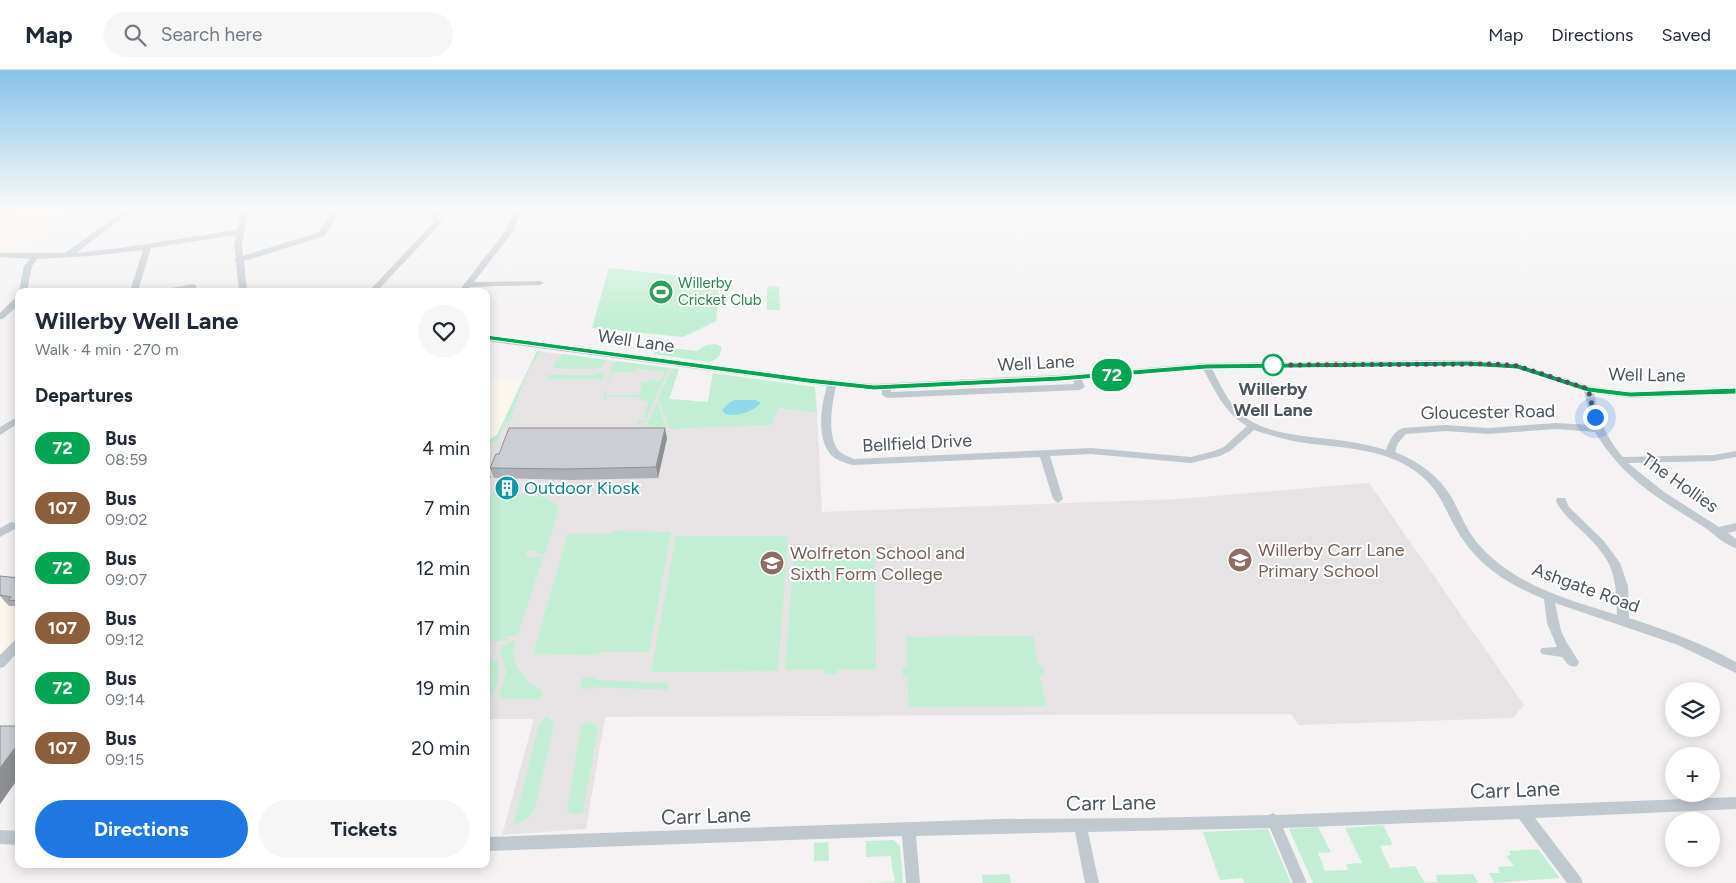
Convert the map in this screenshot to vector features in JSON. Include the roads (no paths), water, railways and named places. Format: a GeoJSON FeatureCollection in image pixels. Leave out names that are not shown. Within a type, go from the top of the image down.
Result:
{"type":"FeatureCollection","features":[{"type":"Feature","properties":{"kind":"street"},"geometry":{"type":"LineString","coordinates":[[67,256],[82,245]]}},
{"type":"Feature","properties":{"kind":"street"},"geometry":{"type":"LineString","coordinates":[[0,254],[34,258],[165,245]]}},
{"type":"Feature","properties":{"kind":"street"},"geometry":{"type":"LineString","coordinates":[[239,245],[238,260],[243,288]]}},
{"type":"Feature","properties":{"kind":"street"},"geometry":{"type":"LineString","coordinates":[[238,260],[290,245]]}},
{"type":"Feature","properties":{"kind":"street"},"geometry":{"type":"LineString","coordinates":[[376,288],[416,245]]}},
{"type":"Feature","properties":{"kind":"street"},"geometry":{"type":"LineString","coordinates":[[466,288],[499,245]]}},
{"type":"Feature","properties":{"kind":"street"},"geometry":{"type":"LineString","coordinates":[[135,288],[148,248]]}},
{"type":"Feature","properties":{"kind":"street"},"geometry":{"type":"LineString","coordinates":[[24,288],[28,266],[34,258]]}},
{"type":"Feature","properties":{"kind":"street"},"geometry":{"type":"LineString","coordinates":[[466,288],[541,282]]}},
{"type":"Feature","properties":{"kind":"street"},"geometry":{"type":"LineString","coordinates":[[188,288],[193,286]]}},
{"type":"Feature","properties":{"kind":"street"},"geometry":{"type":"LineString","coordinates":[[0,317],[15,303]]}},
{"type":"Feature","properties":{"kind":"street","name":"Well Lane"},"geometry":{"type":"LineString","coordinates":[[490,339],[832,384],[884,393],[1080,387],[1076,377],[1206,366],[1496,364],[1518,366],[1588,389],[1630,394],[1736,391]]}},
{"type":"Feature","properties":{"kind":"street","name":"Ashgate Road"},"geometry":{"type":"LineString","coordinates":[[1206,366],[1230,406],[1240,417],[1254,426],[1291,436],[1368,447],[1390,453],[1410,463],[1437,484],[1446,496],[1463,531],[1474,547],[1495,568],[1514,580],[1549,596],[1680,640],[1708,652],[1736,668]]}},
{"type":"Feature","properties":{"kind":"street","name":"Bellfield Drive"},"geometry":{"type":"LineString","coordinates":[[832,384],[826,409],[829,442],[834,452],[847,460],[866,462],[1092,451],[1191,460],[1217,454],[1227,449],[1254,426]]}},
{"type":"Feature","properties":{"kind":"street","name":"The Hollies"},"geometry":{"type":"LineString","coordinates":[[1588,389],[1599,429],[1620,460],[1646,484],[1736,544]]}},
{"type":"Feature","properties":{"kind":"street"},"geometry":{"type":"LineString","coordinates":[[0,432],[14,422]]}},
{"type":"Feature","properties":{"kind":"street","name":"Gloucester Road"},"geometry":{"type":"LineString","coordinates":[[1390,453],[1394,442],[1403,431],[1422,428],[1488,431],[1556,426],[1599,429]]}},
{"type":"Feature","properties":{"kind":"street"},"geometry":{"type":"LineString","coordinates":[[1044,454],[1057,499]]}},
{"type":"Feature","properties":{"kind":"street"},"geometry":{"type":"LineString","coordinates":[[1620,460],[1714,458],[1736,454]]}},
{"type":"Feature","properties":{"kind":"street"},"geometry":{"type":"LineString","coordinates":[[1561,501],[1565,509],[1605,549],[1613,561],[1622,585],[1623,621]]}},
{"type":"Feature","properties":{"kind":"street"},"geometry":{"type":"LineString","coordinates":[[0,532],[11,526]]}},
{"type":"Feature","properties":{"kind":"street"},"geometry":{"type":"LineString","coordinates":[[1719,531],[1736,527]]}},
{"type":"Feature","properties":{"kind":"street"},"geometry":{"type":"LineString","coordinates":[[1549,596],[1550,618],[1565,652],[1573,662]]}},
{"type":"Feature","properties":{"kind":"street"},"geometry":{"type":"LineString","coordinates":[[1546,651],[1565,652]]}},
{"type":"Feature","properties":{"kind":"street","name":"Carr Lane"},"geometry":{"type":"LineString","coordinates":[[490,844],[908,829],[1358,819],[1736,802]]}},
{"type":"Feature","properties":{"kind":"street"},"geometry":{"type":"LineString","coordinates":[[1522,812],[1576,883]]}},
{"type":"Feature","properties":{"kind":"street"},"geometry":{"type":"LineString","coordinates":[[1273,820],[1300,883]]}},
{"type":"Feature","properties":{"kind":"street"},"geometry":{"type":"LineString","coordinates":[[1080,825],[1092,883]]}},
{"type":"Feature","properties":{"kind":"street"},"geometry":{"type":"LineString","coordinates":[[908,829],[913,883]]}},
{"type":"Feature","properties":{"kind":"street"},"geometry":{"type":"LineString","coordinates":[[0,837],[15,838]]}},
{"type":"Feature","properties":{"kind":"water"},"geometry":{"type":"Polygon","coordinates":[[[734,400],[755,400],[761,403],[744,413],[725,414],[722,410],[734,400]]]}},
{"type":"Feature","properties":{"kind":"place","name":"Willerby Cricket Club"},"geometry":{"type":"Point","coordinates":[661,292]}},
{"type":"Feature","properties":{"kind":"place","name":"Willerby Well Lane"},"geometry":{"type":"Point","coordinates":[1273,365]}},
{"type":"Feature","properties":{"kind":"place","name":"Outdoor Kiosk"},"geometry":{"type":"Point","coordinates":[507,488]}},
{"type":"Feature","properties":{"kind":"place","name":"Willerby Carr Lane Primary School"},"geometry":{"type":"Point","coordinates":[1240,560]}},
{"type":"Feature","properties":{"kind":"place","name":"Wolfreton School and Sixth Form College"},"geometry":{"type":"Point","coordinates":[772,563]}}]}
